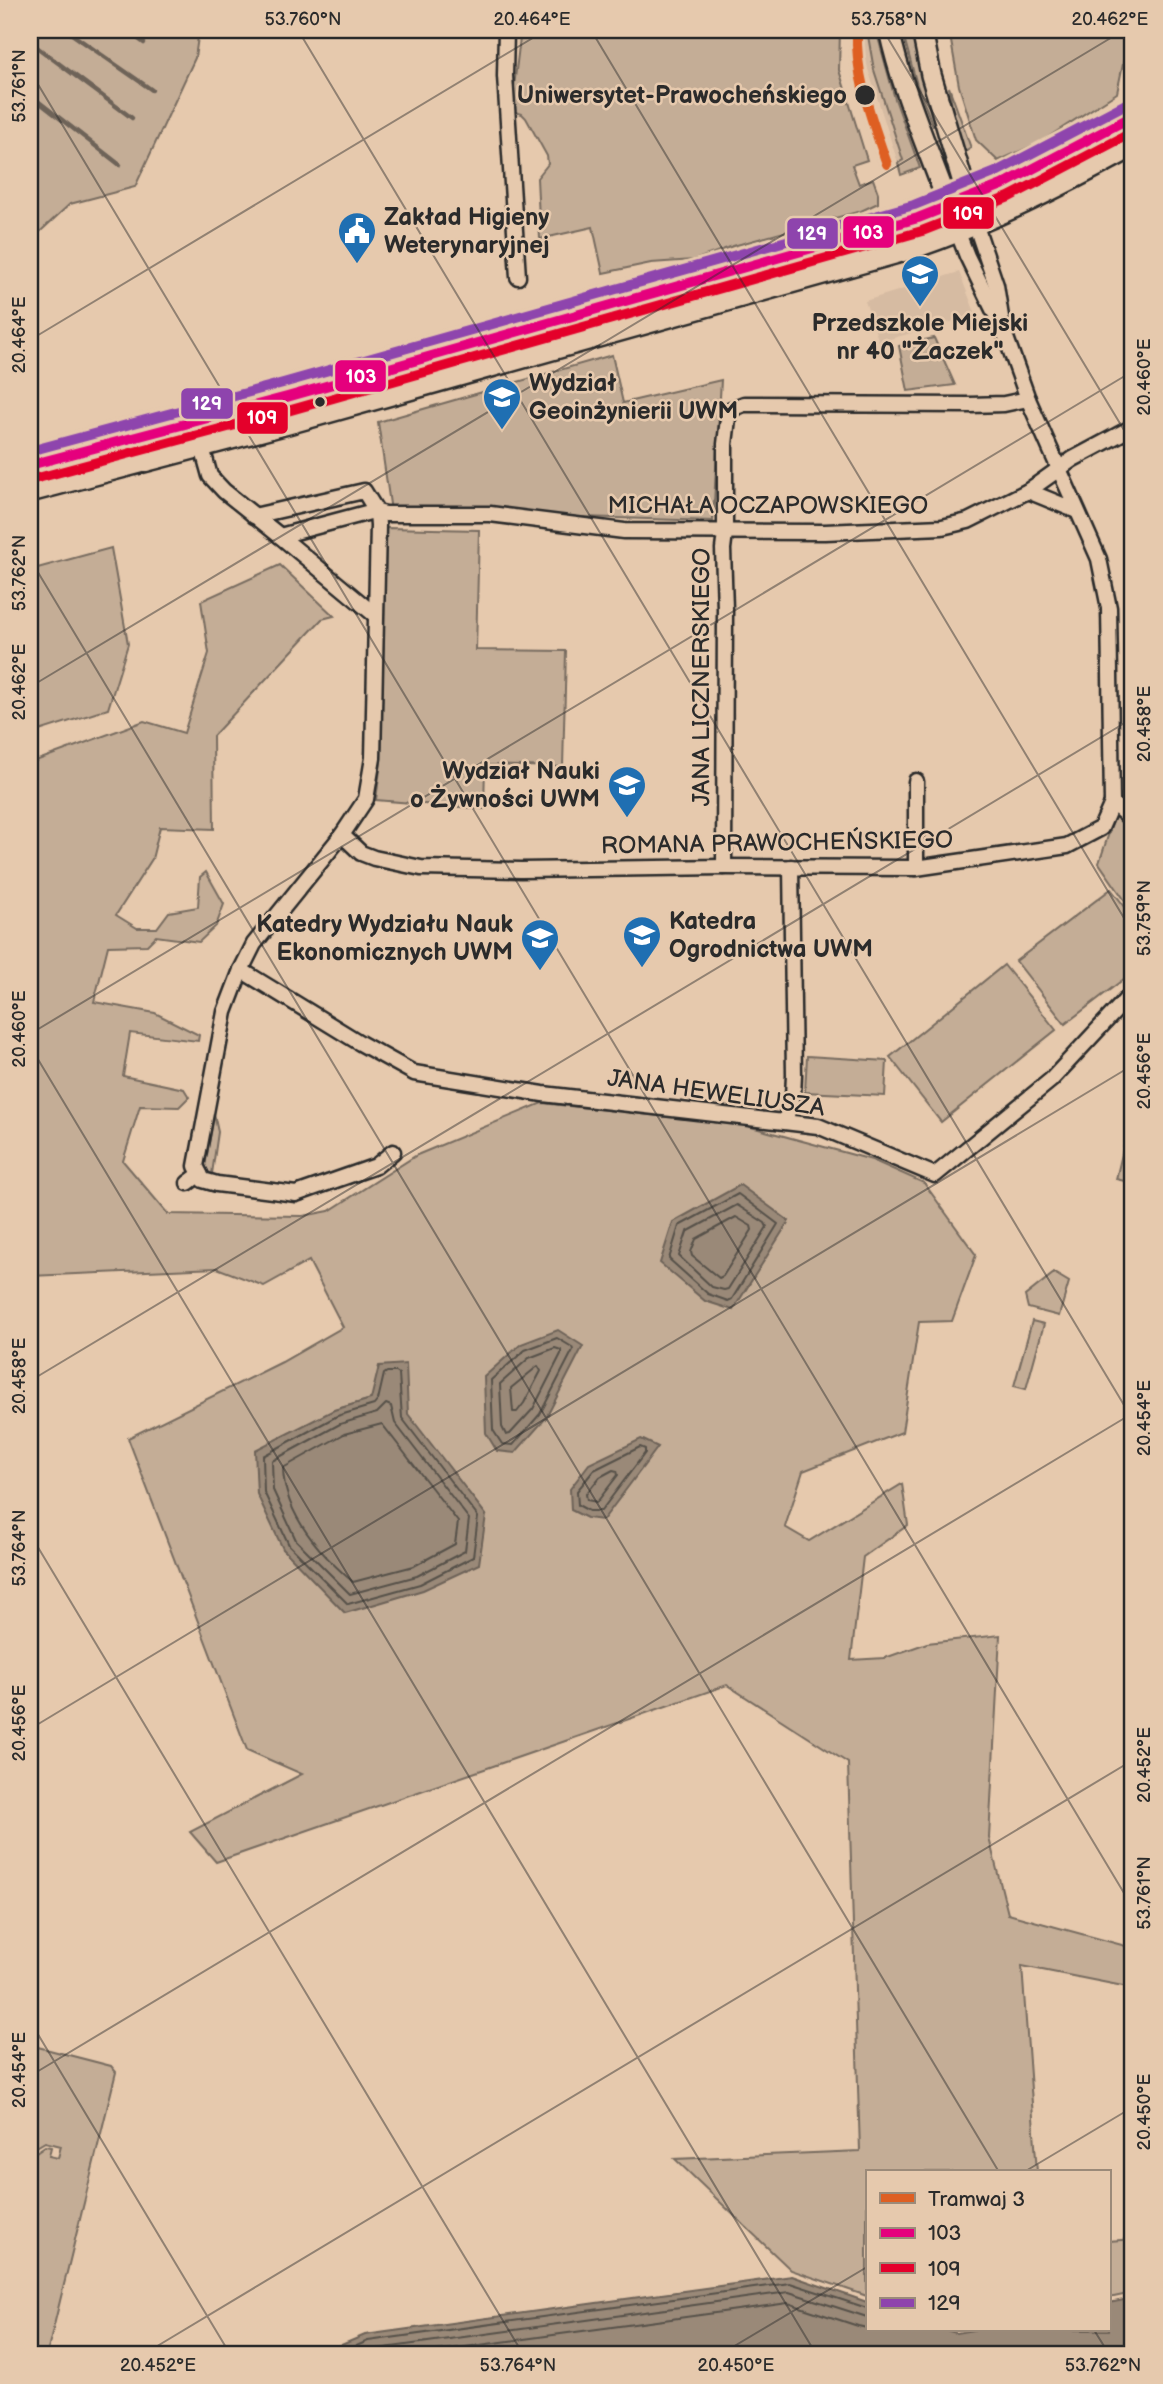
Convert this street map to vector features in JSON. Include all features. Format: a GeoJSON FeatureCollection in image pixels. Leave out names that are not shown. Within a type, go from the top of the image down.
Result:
{"type":"FeatureCollection","features":[{"type":"Feature","properties":{"kind":"main road"},"geometry":{"type":"LineString","coordinates":[[889,30],[894,54],[937,177],[949,206],[967,230]]}},
{"type":"Feature","properties":{"kind":"main road"},"geometry":{"type":"LineString","coordinates":[[922,30],[931,75],[968,199],[967,230]]}},
{"type":"Feature","properties":{"kind":"main road"},"geometry":{"type":"LineString","coordinates":[[30,465],[626,302],[924,216],[991,190],[1133,116]]}},
{"type":"Feature","properties":{"kind":"main road"},"geometry":{"type":"LineString","coordinates":[[30,492],[607,335],[912,248],[967,230],[1066,184],[1133,147]]}},
{"type":"Feature","properties":{"kind":"main road"},"geometry":{"type":"LineString","coordinates":[[958,168],[991,190]]}},
{"type":"Feature","properties":{"kind":"main road"},"geometry":{"type":"LineString","coordinates":[[924,216],[937,177]]}},
{"type":"Feature","properties":{"kind":"street"},"geometry":{"type":"LineString","coordinates":[[506,30],[505,76],[517,277]]}},
{"type":"Feature","properties":{"kind":"street"},"geometry":{"type":"LineString","coordinates":[[967,230],[996,285],[1004,332],[1028,399],[1099,559],[1109,608],[1112,803],[1133,821]]}},
{"type":"Feature","properties":{"kind":"street","name":"JANA LICZNERSKIEGO"},"geometry":{"type":"LineString","coordinates":[[724,867],[723,549],[725,444],[729,410],[744,404],[970,405],[1004,404],[1028,399]]}},
{"type":"Feature","properties":{"kind":"street"},"geometry":{"type":"LineString","coordinates":[[195,422],[210,476],[254,516],[375,615]]}},
{"type":"Feature","properties":{"kind":"street","name":"MICHAŁA OCZAPOWSKIEGO"},"geometry":{"type":"LineString","coordinates":[[377,512],[490,514],[624,531],[825,532],[942,527],[968,521],[1028,491],[1059,468],[1133,427]]}},
{"type":"Feature","properties":{"kind":"street"},"geometry":{"type":"LineString","coordinates":[[254,516],[365,491],[377,512],[373,758],[366,799],[342,835],[254,944],[241,970],[225,1012],[196,1166],[203,1180],[217,1184],[296,1194],[376,1166],[393,1152]]}},
{"type":"Feature","properties":{"kind":"street"},"geometry":{"type":"LineString","coordinates":[[1028,491],[1077,510]]}},
{"type":"Feature","properties":{"kind":"street"},"geometry":{"type":"LineString","coordinates":[[279,536],[377,512]]}},
{"type":"Feature","properties":{"kind":"street"},"geometry":{"type":"LineString","coordinates":[[916,781],[916,868]]}},
{"type":"Feature","properties":{"kind":"street","name":"ROMANA PRAWOCHEŃSKIEGO"},"geometry":{"type":"LineString","coordinates":[[342,835],[361,853],[374,859],[421,868],[916,868],[1067,846],[1101,828],[1112,803]]}},
{"type":"Feature","properties":{"kind":"street"},"geometry":{"type":"LineString","coordinates":[[785,1121],[793,1096],[794,1075],[791,867]]}},
{"type":"Feature","properties":{"kind":"street","name":"JANA HEWELIUSZA"},"geometry":{"type":"LineString","coordinates":[[241,970],[360,1044],[414,1073],[543,1094],[818,1126],[935,1175],[1051,1080],[1133,992]]}},
{"type":"Feature","properties":{"kind":"street"},"geometry":{"type":"LineString","coordinates":[[188,1183],[200,1174]]}},
{"type":"Feature","properties":{"kind":"shaded area"},"geometry":{"type":"Polygon","coordinates":[[[30,30],[199,30],[195,58],[135,187],[70,204],[30,241],[30,30]]]}},
{"type":"Feature","properties":{"kind":"shaded area"},"geometry":{"type":"Polygon","coordinates":[[[521,30],[840,30],[839,70],[867,160],[852,165],[859,184],[873,179],[878,203],[861,211],[733,246],[694,260],[651,263],[603,273],[593,227],[540,239],[537,178],[548,164],[547,156],[526,118],[511,111],[521,30]]]}},
{"type":"Feature","properties":{"kind":"shaded area"},"geometry":{"type":"Polygon","coordinates":[[[853,30],[867,30],[874,70],[904,161],[898,163],[868,69],[861,34],[859,57],[862,76],[890,165],[883,167],[852,67],[850,51],[853,30]]]}},
{"type":"Feature","properties":{"kind":"shaded area"},"geometry":{"type":"Polygon","coordinates":[[[867,30],[876,30],[895,99],[920,168],[901,175],[898,163],[903,160],[874,70],[867,30]]]}},
{"type":"Feature","properties":{"kind":"shaded area"},"geometry":{"type":"Polygon","coordinates":[[[902,30],[912,30],[935,126],[917,85],[902,30]]]}},
{"type":"Feature","properties":{"kind":"shaded area"},"geometry":{"type":"Polygon","coordinates":[[[949,30],[1133,30],[1133,54],[1124,59],[1117,93],[1040,142],[998,161],[976,140],[959,86],[949,30]]]}},
{"type":"Feature","properties":{"kind":"shaded area"},"geometry":{"type":"Polygon","coordinates":[[[949,87],[971,148],[965,152],[954,120],[949,87]]]}},
{"type":"Feature","properties":{"kind":"shaded area","name":"Przedszkole Miejski nr 40 \"Żaczek\""},"geometry":{"type":"Polygon","coordinates":[[[959,272],[976,315],[879,342],[865,301],[959,272]]]}},
{"type":"Feature","properties":{"kind":"shaded area"},"geometry":{"type":"Polygon","coordinates":[[[934,338],[955,385],[908,391],[899,346],[934,338]]]}},
{"type":"Feature","properties":{"kind":"shaded area"},"geometry":{"type":"Polygon","coordinates":[[[612,355],[623,403],[721,380],[713,521],[391,511],[378,422],[612,355]]]}},
{"type":"Feature","properties":{"kind":"shaded area"},"geometry":{"type":"Polygon","coordinates":[[[386,528],[479,530],[476,650],[566,651],[563,767],[485,765],[484,809],[376,800],[381,762],[386,528]]]}},
{"type":"Feature","properties":{"kind":"shaded area"},"geometry":{"type":"Polygon","coordinates":[[[111,548],[128,644],[108,709],[30,734],[30,570],[111,548]]]}},
{"type":"Feature","properties":{"kind":"shaded area"},"geometry":{"type":"Polygon","coordinates":[[[280,565],[334,616],[322,619],[213,736],[214,829],[160,827],[152,859],[116,915],[137,928],[157,928],[169,912],[198,907],[200,877],[206,872],[224,904],[216,926],[199,942],[156,936],[147,945],[108,946],[94,1002],[155,1013],[199,1035],[198,1041],[130,1033],[123,1076],[184,1089],[189,1097],[179,1107],[140,1106],[123,1161],[168,1214],[303,1216],[329,1211],[417,1155],[542,1103],[669,1117],[714,1117],[872,1160],[924,1183],[976,1255],[952,1321],[919,1322],[902,1432],[803,1471],[785,1527],[809,1541],[902,1484],[908,1525],[863,1557],[851,1660],[885,1658],[927,1643],[1000,1635],[989,1838],[1008,1914],[1133,1948],[1133,1988],[1022,1966],[1037,2170],[866,2170],[866,2296],[791,2270],[675,2159],[860,2151],[848,1763],[727,1685],[216,1862],[190,1832],[302,1774],[247,1750],[128,1438],[282,1362],[343,1327],[309,1261],[264,1286],[217,1268],[30,1276],[30,763],[144,721],[184,733],[209,653],[201,601],[280,565]],[[371,1399],[334,1410],[283,1549],[312,1578],[486,1515],[407,1414],[371,1399]]]}},
{"type":"Feature","properties":{"kind":"shaded area"},"geometry":{"type":"Polygon","coordinates":[[[1133,775],[1133,912],[1099,863],[1122,794],[1133,775]]]}},
{"type":"Feature","properties":{"kind":"shaded area"},"geometry":{"type":"Polygon","coordinates":[[[1111,889],[1133,917],[1133,972],[1065,1024],[1016,961],[1111,889]]]}},
{"type":"Feature","properties":{"kind":"shaded area"},"geometry":{"type":"Polygon","coordinates":[[[1004,965],[1056,1030],[941,1122],[890,1057],[1004,965]]]}},
{"type":"Feature","properties":{"kind":"shaded area"},"geometry":{"type":"Polygon","coordinates":[[[807,1056],[887,1061],[885,1096],[805,1092],[807,1056]]]}},
{"type":"Feature","properties":{"kind":"shaded area"},"geometry":{"type":"Polygon","coordinates":[[[1133,1108],[1133,1183],[1116,1179],[1133,1108]]]}},
{"type":"Feature","properties":{"kind":"shaded area"},"geometry":{"type":"Polygon","coordinates":[[[214,1114],[218,1132],[212,1174],[205,1166],[214,1114]]]}},
{"type":"Feature","properties":{"kind":"shaded area"},"geometry":{"type":"Polygon","coordinates":[[[1054,1273],[1069,1282],[1059,1316],[1028,1308],[1025,1296],[1054,1273]]]}},
{"type":"Feature","properties":{"kind":"shaded area"},"geometry":{"type":"Polygon","coordinates":[[[1032,1321],[1044,1324],[1026,1389],[1014,1386],[1032,1321]]]}},
{"type":"Feature","properties":{"kind":"shaded area"},"geometry":{"type":"Polygon","coordinates":[[[30,2045],[111,2066],[116,2072],[47,2354],[30,2354],[30,2153],[33,2154],[45,2146],[51,2147],[49,2156],[58,2158],[61,2146],[45,2142],[30,2149],[30,2045]]]}},
{"type":"Feature","properties":{"kind":"shaded area"},"geometry":{"type":"Polygon","coordinates":[[[1133,2239],[1133,2293],[1110,2298],[1110,2241],[1133,2239]]]}},
{"type":"Feature","properties":{"kind":"water"},"geometry":{"type":"Polygon","coordinates":[[[740,1185],[789,1221],[733,1310],[705,1301],[660,1263],[673,1222],[740,1185]]]}},
{"type":"Feature","properties":{"kind":"water"},"geometry":{"type":"Polygon","coordinates":[[[558,1330],[583,1346],[546,1418],[515,1453],[497,1451],[486,1433],[484,1377],[521,1344],[558,1330]]]}},
{"type":"Feature","properties":{"kind":"water"},"geometry":{"type":"Polygon","coordinates":[[[406,1364],[408,1414],[486,1515],[479,1564],[423,1590],[345,1613],[283,1549],[257,1494],[255,1450],[334,1410],[371,1399],[379,1366],[406,1364]]]}},
{"type":"Feature","properties":{"kind":"water"},"geometry":{"type":"Polygon","coordinates":[[[641,1439],[658,1447],[603,1520],[587,1518],[571,1510],[570,1489],[589,1464],[641,1439]]]}},
{"type":"Feature","properties":{"kind":"water"},"geometry":{"type":"Polygon","coordinates":[[[792,2276],[866,2302],[866,2332],[1110,2332],[1110,2303],[1133,2298],[1133,2354],[320,2354],[365,2335],[792,2276]]]}},
{"type":"Feature","properties":{"kind":"waterway"},"geometry":{"type":"LineString","coordinates":[[66,30],[152,90]]}},
{"type":"Feature","properties":{"kind":"waterway"},"geometry":{"type":"LineString","coordinates":[[126,30],[144,43]]}},
{"type":"Feature","properties":{"kind":"waterway"},"geometry":{"type":"LineString","coordinates":[[30,42],[132,118]]}},
{"type":"Feature","properties":{"kind":"waterway"},"geometry":{"type":"LineString","coordinates":[[30,95],[120,165]]}},
{"type":"Feature","properties":{"kind":"tram line","name":"3"},"geometry":{"type":"LineString","coordinates":[[857,30],[862,82],[887,164]]}},
{"type":"Feature","properties":{"kind":"transit line","name":"129"},"geometry":{"type":"LineString","coordinates":[[30,451],[283,383],[914,205],[996,172],[1126,104]]}},
{"type":"Feature","properties":{"kind":"transit line","name":"103"},"geometry":{"type":"LineString","coordinates":[[30,465],[287,397],[918,218],[1002,185],[1133,116]]}},
{"type":"Feature","properties":{"kind":"transit line","name":"109"},"geometry":{"type":"LineString","coordinates":[[34,479],[291,410],[922,231],[1009,197],[1133,132]]}},
{"type":"Feature","properties":{"kind":"place","name":"Uniwersytet-Prawocheńskiego"},"geometry":{"type":"Point","coordinates":[865,95]}},
{"type":"Feature","properties":{"kind":"place","name":"Zakład Higieny Weterynaryjnej"},"geometry":{"type":"Point","coordinates":[357,265]}},
{"type":"Feature","properties":{"kind":"place","name":"Przedszkole Miejski nr 40 \"Żaczek\""},"geometry":{"type":"Point","coordinates":[920,308]}},
{"type":"Feature","properties":{"kind":"place","name":"Wydział Geoinżynierii UWM"},"geometry":{"type":"Point","coordinates":[502,431]}},
{"type":"Feature","properties":{"kind":"place","name":"Wydział Nauki o Żywności UWM"},"geometry":{"type":"Point","coordinates":[627,819]}},
{"type":"Feature","properties":{"kind":"place","name":"Katedra Ogrodnictwa UWM"},"geometry":{"type":"Point","coordinates":[642,969]}},
{"type":"Feature","properties":{"kind":"place","name":"Katedry Wydziału Nauk Ekonomicznych UWM"},"geometry":{"type":"Point","coordinates":[540,972]}}]}
